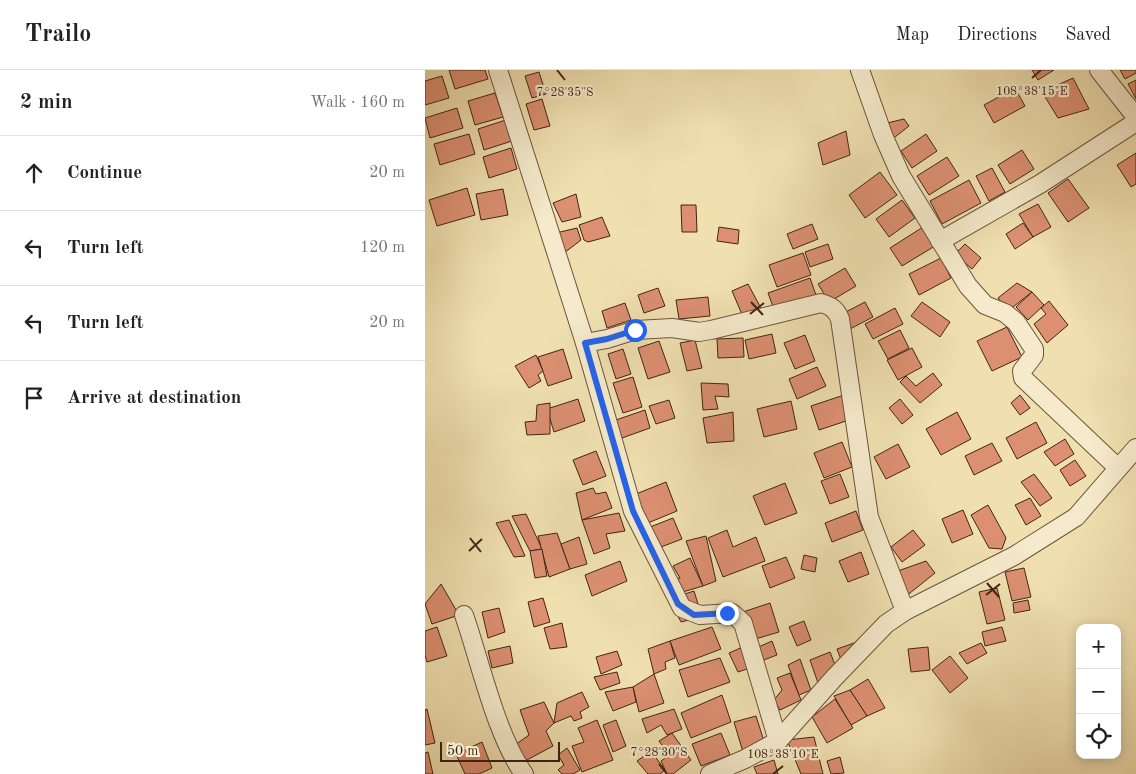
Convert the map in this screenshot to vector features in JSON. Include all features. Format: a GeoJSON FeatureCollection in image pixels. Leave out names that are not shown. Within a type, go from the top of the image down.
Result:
{"type":"FeatureCollection","features":[{"type":"Feature","properties":{"kind":"street"},"geometry":{"type":"LineString","coordinates":[[498,70],[585,343],[621,476],[633,511],[647,543],[682,608],[700,615],[733,614],[743,623],[778,741]]}},
{"type":"Feature","properties":{"kind":"street"},"geometry":{"type":"LineString","coordinates":[[860,70],[892,158],[940,241],[979,300],[985,305],[1005,313],[1024,332],[1035,352],[1022,371],[1025,381],[1118,468]]}},
{"type":"Feature","properties":{"kind":"street"},"geometry":{"type":"LineString","coordinates":[[1099,70],[1136,117]]}},
{"type":"Feature","properties":{"kind":"street"},"geometry":{"type":"LineString","coordinates":[[940,241],[1040,184],[1136,122]]}},
{"type":"Feature","properties":{"kind":"street"},"geometry":{"type":"LineString","coordinates":[[585,343],[607,339],[635,330],[672,328],[699,332],[821,304],[831,306],[837,311],[840,319],[869,517],[905,612]]}},
{"type":"Feature","properties":{"kind":"street"},"geometry":{"type":"LineString","coordinates":[[710,774],[745,760],[778,741],[834,678],[886,624],[905,612],[1014,556],[1076,516],[1136,448]]}},
{"type":"Feature","properties":{"kind":"street"},"geometry":{"type":"LineString","coordinates":[[465,614],[499,723],[514,760],[524,774]]}},
{"type":"Feature","properties":{"kind":"building"},"geometry":{"type":"Polygon","coordinates":[[[449,70],[485,70],[488,79],[455,89],[449,70]]]}},
{"type":"Feature","properties":{"kind":"building"},"geometry":{"type":"Polygon","coordinates":[[[1032,70],[1054,70],[1038,80],[1032,70]]]}},
{"type":"Feature","properties":{"kind":"building"},"geometry":{"type":"Polygon","coordinates":[[[1120,70],[1136,70],[1136,73],[1125,79],[1120,70]]]}},
{"type":"Feature","properties":{"kind":"building"},"geometry":{"type":"Polygon","coordinates":[[[539,72],[546,94],[532,98],[525,76],[539,72]]]}},
{"type":"Feature","properties":{"kind":"building"},"geometry":{"type":"Polygon","coordinates":[[[442,76],[449,98],[425,105],[425,81],[442,76]]]}},
{"type":"Feature","properties":{"kind":"building"},"geometry":{"type":"Polygon","coordinates":[[[1073,78],[1089,109],[1058,118],[1042,92],[1073,78]]]}},
{"type":"Feature","properties":{"kind":"building"},"geometry":{"type":"Polygon","coordinates":[[[1136,80],[1136,99],[1128,84],[1136,80]]]}},
{"type":"Feature","properties":{"kind":"building"},"geometry":{"type":"Polygon","coordinates":[[[1015,88],[1025,106],[994,123],[984,105],[1015,88]]]}},
{"type":"Feature","properties":{"kind":"building"},"geometry":{"type":"Polygon","coordinates":[[[495,93],[503,117],[475,125],[468,101],[495,93]]]}},
{"type":"Feature","properties":{"kind":"building"},"geometry":{"type":"Polygon","coordinates":[[[542,99],[550,126],[534,130],[526,104],[542,99]]]}},
{"type":"Feature","properties":{"kind":"building"},"geometry":{"type":"Polygon","coordinates":[[[457,108],[463,128],[430,138],[425,118],[457,108]]]}},
{"type":"Feature","properties":{"kind":"building"},"geometry":{"type":"Polygon","coordinates":[[[512,118],[518,139],[484,150],[478,129],[512,118]]]}},
{"type":"Feature","properties":{"kind":"building"},"geometry":{"type":"Polygon","coordinates":[[[904,119],[909,126],[890,141],[883,124],[904,119]]]}},
{"type":"Feature","properties":{"kind":"building"},"geometry":{"type":"Polygon","coordinates":[[[846,131],[850,155],[823,165],[818,143],[846,131]]]}},
{"type":"Feature","properties":{"kind":"building"},"geometry":{"type":"Polygon","coordinates":[[[469,134],[475,154],[440,165],[434,144],[469,134]]]}},
{"type":"Feature","properties":{"kind":"building"},"geometry":{"type":"Polygon","coordinates":[[[926,134],[937,151],[912,168],[901,151],[926,134]]]}},
{"type":"Feature","properties":{"kind":"building"},"geometry":{"type":"Polygon","coordinates":[[[511,148],[517,169],[489,178],[483,157],[511,148]]]}},
{"type":"Feature","properties":{"kind":"building"},"geometry":{"type":"Polygon","coordinates":[[[1022,150],[1034,169],[1010,184],[998,165],[1022,150]]]}},
{"type":"Feature","properties":{"kind":"building"},"geometry":{"type":"Polygon","coordinates":[[[1136,153],[1136,184],[1131,187],[1117,165],[1136,153]]]}},
{"type":"Feature","properties":{"kind":"building"},"geometry":{"type":"Polygon","coordinates":[[[947,157],[959,176],[929,195],[917,176],[947,157]]]}},
{"type":"Feature","properties":{"kind":"building"},"geometry":{"type":"Polygon","coordinates":[[[992,168],[1005,192],[989,201],[976,176],[992,168]]]}},
{"type":"Feature","properties":{"kind":"building"},"geometry":{"type":"Polygon","coordinates":[[[880,172],[897,195],[865,218],[849,195],[880,172]]]}},
{"type":"Feature","properties":{"kind":"building"},"geometry":{"type":"Polygon","coordinates":[[[1068,179],[1089,208],[1068,222],[1048,193],[1068,179]]]}},
{"type":"Feature","properties":{"kind":"building"},"geometry":{"type":"Polygon","coordinates":[[[969,180],[981,203],[942,224],[930,201],[969,180]]]}},
{"type":"Feature","properties":{"kind":"building"},"geometry":{"type":"Polygon","coordinates":[[[467,188],[475,215],[437,226],[429,200],[467,188]]]}},
{"type":"Feature","properties":{"kind":"building"},"geometry":{"type":"Polygon","coordinates":[[[503,189],[508,215],[481,220],[476,194],[503,189]]]}},
{"type":"Feature","properties":{"kind":"building"},"geometry":{"type":"Polygon","coordinates":[[[576,194],[581,217],[562,222],[553,203],[576,194]]]}},
{"type":"Feature","properties":{"kind":"building"},"geometry":{"type":"Polygon","coordinates":[[[902,200],[915,218],[889,237],[876,219],[902,200]]]}},
{"type":"Feature","properties":{"kind":"building"},"geometry":{"type":"Polygon","coordinates":[[[1038,204],[1051,227],[1033,237],[1019,214],[1038,204]]]}},
{"type":"Feature","properties":{"kind":"building"},"geometry":{"type":"Polygon","coordinates":[[[681,205],[696,205],[697,232],[682,232],[681,205]]]}},
{"type":"Feature","properties":{"kind":"building"},"geometry":{"type":"Polygon","coordinates":[[[602,217],[610,236],[588,242],[584,240],[579,225],[602,217]]]}},
{"type":"Feature","properties":{"kind":"building"},"geometry":{"type":"Polygon","coordinates":[[[1023,223],[1033,237],[1015,249],[1006,234],[1023,223]]]}},
{"type":"Feature","properties":{"kind":"building"},"geometry":{"type":"Polygon","coordinates":[[[812,224],[818,239],[793,249],[787,234],[812,224]]]}},
{"type":"Feature","properties":{"kind":"building"},"geometry":{"type":"Polygon","coordinates":[[[719,227],[739,230],[738,244],[717,241],[719,227]]]}},
{"type":"Feature","properties":{"kind":"building"},"geometry":{"type":"Polygon","coordinates":[[[923,227],[935,246],[902,266],[890,248],[923,227]]]}},
{"type":"Feature","properties":{"kind":"building"},"geometry":{"type":"Polygon","coordinates":[[[577,228],[581,240],[564,253],[556,233],[577,228]]]}},
{"type":"Feature","properties":{"kind":"building"},"geometry":{"type":"Polygon","coordinates":[[[828,244],[833,259],[810,267],[805,252],[828,244]]]}},
{"type":"Feature","properties":{"kind":"building"},"geometry":{"type":"Polygon","coordinates":[[[965,244],[981,258],[972,269],[955,254],[965,244]]]}},
{"type":"Feature","properties":{"kind":"building"},"geometry":{"type":"Polygon","coordinates":[[[803,253],[811,275],[777,287],[769,265],[803,253]]]}},
{"type":"Feature","properties":{"kind":"building"},"geometry":{"type":"Polygon","coordinates":[[[941,258],[951,278],[919,295],[909,274],[941,258]]]}},
{"type":"Feature","properties":{"kind":"building"},"geometry":{"type":"Polygon","coordinates":[[[845,268],[856,286],[829,302],[818,284],[845,268]]]}},
{"type":"Feature","properties":{"kind":"building"},"geometry":{"type":"Polygon","coordinates":[[[810,278],[817,298],[775,312],[768,293],[810,278]]]}},
{"type":"Feature","properties":{"kind":"building"},"geometry":{"type":"Polygon","coordinates":[[[1017,283],[1032,292],[1008,311],[998,298],[1017,283]]]}},
{"type":"Feature","properties":{"kind":"building"},"geometry":{"type":"Polygon","coordinates":[[[748,284],[762,310],[744,319],[732,291],[748,284]]]}},
{"type":"Feature","properties":{"kind":"building"},"geometry":{"type":"Polygon","coordinates":[[[658,288],[665,306],[644,313],[638,295],[658,288]]]}},
{"type":"Feature","properties":{"kind":"building"},"geometry":{"type":"Polygon","coordinates":[[[1032,292],[1044,305],[1028,320],[1016,307],[1032,292]]]}},
{"type":"Feature","properties":{"kind":"building"},"geometry":{"type":"Polygon","coordinates":[[[708,297],[710,316],[679,319],[676,300],[708,297]]]}},
{"type":"Feature","properties":{"kind":"building"},"geometry":{"type":"Polygon","coordinates":[[[1049,301],[1068,325],[1047,343],[1034,324],[1046,314],[1041,308],[1049,301]]]}},
{"type":"Feature","properties":{"kind":"building"},"geometry":{"type":"Polygon","coordinates":[[[865,302],[873,317],[848,330],[840,315],[865,302]]]}},
{"type":"Feature","properties":{"kind":"building"},"geometry":{"type":"Polygon","coordinates":[[[922,302],[950,322],[940,337],[911,316],[922,302]]]}},
{"type":"Feature","properties":{"kind":"building"},"geometry":{"type":"Polygon","coordinates":[[[625,303],[631,320],[607,328],[602,311],[625,303]]]}},
{"type":"Feature","properties":{"kind":"building"},"geometry":{"type":"Polygon","coordinates":[[[895,308],[903,324],[873,339],[865,324],[895,308]]]}},
{"type":"Feature","properties":{"kind":"building"},"geometry":{"type":"Polygon","coordinates":[[[1007,327],[1022,357],[992,371],[977,341],[1007,327]]]}},
{"type":"Feature","properties":{"kind":"building"},"geometry":{"type":"Polygon","coordinates":[[[900,330],[909,348],[888,359],[878,341],[900,330]]]}},
{"type":"Feature","properties":{"kind":"building"},"geometry":{"type":"Polygon","coordinates":[[[772,334],[776,353],[749,359],[745,340],[772,334]]]}},
{"type":"Feature","properties":{"kind":"building"},"geometry":{"type":"Polygon","coordinates":[[[805,335],[815,361],[795,369],[784,343],[805,335]]]}},
{"type":"Feature","properties":{"kind":"building"},"geometry":{"type":"Polygon","coordinates":[[[743,338],[744,357],[718,358],[717,339],[743,338]]]}},
{"type":"Feature","properties":{"kind":"building"},"geometry":{"type":"Polygon","coordinates":[[[695,340],[702,368],[687,371],[680,343],[695,340]]]}},
{"type":"Feature","properties":{"kind":"building"},"geometry":{"type":"Polygon","coordinates":[[[659,341],[670,372],[648,379],[638,348],[659,341]]]}},
{"type":"Feature","properties":{"kind":"building"},"geometry":{"type":"Polygon","coordinates":[[[912,348],[922,367],[898,380],[887,360],[912,348]]]}},
{"type":"Feature","properties":{"kind":"building"},"geometry":{"type":"Polygon","coordinates":[[[563,349],[572,378],[548,386],[538,357],[563,349]]]}},
{"type":"Feature","properties":{"kind":"building"},"geometry":{"type":"Polygon","coordinates":[[[623,349],[631,374],[616,379],[608,354],[623,349]]]}},
{"type":"Feature","properties":{"kind":"building"},"geometry":{"type":"Polygon","coordinates":[[[536,355],[543,371],[538,375],[541,381],[529,388],[515,366],[536,355]]]}},
{"type":"Feature","properties":{"kind":"building"},"geometry":{"type":"Polygon","coordinates":[[[817,367],[826,386],[797,399],[789,379],[817,367]]]}},
{"type":"Feature","properties":{"kind":"building"},"geometry":{"type":"Polygon","coordinates":[[[933,373],[942,385],[920,403],[900,382],[906,376],[916,386],[933,373]]]}},
{"type":"Feature","properties":{"kind":"building"},"geometry":{"type":"Polygon","coordinates":[[[633,377],[642,407],[623,413],[613,383],[633,377]]]}},
{"type":"Feature","properties":{"kind":"building"},"geometry":{"type":"Polygon","coordinates":[[[701,383],[728,384],[729,397],[715,396],[718,409],[703,410],[701,383]]]}},
{"type":"Feature","properties":{"kind":"building"},"geometry":{"type":"Polygon","coordinates":[[[844,395],[852,419],[819,430],[811,406],[844,395]]]}},
{"type":"Feature","properties":{"kind":"building"},"geometry":{"type":"Polygon","coordinates":[[[1020,395],[1030,408],[1020,415],[1011,403],[1020,395]]]}},
{"type":"Feature","properties":{"kind":"building"},"geometry":{"type":"Polygon","coordinates":[[[578,399],[585,421],[554,432],[547,409],[578,399]]]}},
{"type":"Feature","properties":{"kind":"building"},"geometry":{"type":"Polygon","coordinates":[[[900,399],[913,415],[902,424],[889,408],[900,399]]]}},
{"type":"Feature","properties":{"kind":"building"},"geometry":{"type":"Polygon","coordinates":[[[669,400],[675,418],[656,424],[649,406],[669,400]]]}},
{"type":"Feature","properties":{"kind":"building"},"geometry":{"type":"Polygon","coordinates":[[[791,401],[797,429],[764,437],[757,409],[791,401]]]}},
{"type":"Feature","properties":{"kind":"building"},"geometry":{"type":"Polygon","coordinates":[[[550,403],[550,434],[527,435],[525,422],[536,421],[537,405],[550,403]]]}},
{"type":"Feature","properties":{"kind":"building"},"geometry":{"type":"Polygon","coordinates":[[[645,410],[650,428],[622,438],[616,420],[645,410]]]}},
{"type":"Feature","properties":{"kind":"building"},"geometry":{"type":"Polygon","coordinates":[[[733,412],[734,441],[707,443],[703,418],[733,412]]]}},
{"type":"Feature","properties":{"kind":"building"},"geometry":{"type":"Polygon","coordinates":[[[957,412],[971,439],[941,455],[926,429],[957,412]]]}},
{"type":"Feature","properties":{"kind":"building"},"geometry":{"type":"Polygon","coordinates":[[[1036,422],[1047,443],[1017,459],[1006,438],[1036,422]]]}},
{"type":"Feature","properties":{"kind":"building"},"geometry":{"type":"Polygon","coordinates":[[[1065,439],[1074,454],[1055,466],[1044,452],[1065,439]]]}},
{"type":"Feature","properties":{"kind":"building"},"geometry":{"type":"Polygon","coordinates":[[[842,442],[852,467],[824,478],[814,453],[842,442]]]}},
{"type":"Feature","properties":{"kind":"building"},"geometry":{"type":"Polygon","coordinates":[[[992,443],[1002,461],[974,475],[965,456],[992,443]]]}},
{"type":"Feature","properties":{"kind":"building"},"geometry":{"type":"Polygon","coordinates":[[[898,444],[910,467],[886,479],[874,457],[898,444]]]}},
{"type":"Feature","properties":{"kind":"building"},"geometry":{"type":"Polygon","coordinates":[[[596,451],[606,476],[583,485],[573,460],[596,451]]]}},
{"type":"Feature","properties":{"kind":"building"},"geometry":{"type":"Polygon","coordinates":[[[1075,460],[1086,476],[1070,486],[1060,470],[1075,460]]]}},
{"type":"Feature","properties":{"kind":"building"},"geometry":{"type":"Polygon","coordinates":[[[840,474],[849,497],[830,504],[821,481],[840,474]]]}},
{"type":"Feature","properties":{"kind":"building"},"geometry":{"type":"Polygon","coordinates":[[[1034,474],[1052,498],[1040,506],[1021,482],[1034,474]]]}},
{"type":"Feature","properties":{"kind":"building"},"geometry":{"type":"Polygon","coordinates":[[[666,482],[677,511],[643,525],[631,496],[666,482]]]}},
{"type":"Feature","properties":{"kind":"building"},"geometry":{"type":"Polygon","coordinates":[[[785,483],[797,513],[765,525],[753,496],[785,483]]]}},
{"type":"Feature","properties":{"kind":"building"},"geometry":{"type":"Polygon","coordinates":[[[593,488],[596,494],[606,492],[612,508],[582,520],[576,493],[593,488]]]}},
{"type":"Feature","properties":{"kind":"building"},"geometry":{"type":"Polygon","coordinates":[[[1030,498],[1041,516],[1026,525],[1015,505],[1030,498]]]}},
{"type":"Feature","properties":{"kind":"building"},"geometry":{"type":"Polygon","coordinates":[[[988,505],[1006,538],[1002,549],[989,548],[971,515],[988,505]]]}},
{"type":"Feature","properties":{"kind":"building"},"geometry":{"type":"Polygon","coordinates":[[[963,510],[973,534],[952,543],[942,519],[963,510]]]}},
{"type":"Feature","properties":{"kind":"building"},"geometry":{"type":"Polygon","coordinates":[[[856,511],[863,530],[832,542],[825,523],[856,511]]]}},
{"type":"Feature","properties":{"kind":"building"},"geometry":{"type":"Polygon","coordinates":[[[619,513],[625,531],[606,534],[610,548],[594,554],[582,520],[619,513]]]}},
{"type":"Feature","properties":{"kind":"building"},"geometry":{"type":"Polygon","coordinates":[[[526,514],[542,549],[530,551],[512,516],[526,514]]]}},
{"type":"Feature","properties":{"kind":"building"},"geometry":{"type":"Polygon","coordinates":[[[673,518],[682,539],[653,550],[645,529],[673,518]]]}},
{"type":"Feature","properties":{"kind":"building"},"geometry":{"type":"Polygon","coordinates":[[[509,520],[525,556],[514,557],[496,523],[509,520]]]}},
{"type":"Feature","properties":{"kind":"building"},"geometry":{"type":"Polygon","coordinates":[[[727,530],[733,547],[756,537],[765,561],[723,577],[708,538],[727,530]]]}},
{"type":"Feature","properties":{"kind":"building"},"geometry":{"type":"Polygon","coordinates":[[[913,530],[925,545],[902,562],[891,547],[913,530]]]}},
{"type":"Feature","properties":{"kind":"building"},"geometry":{"type":"Polygon","coordinates":[[[557,533],[570,569],[549,577],[538,536],[557,533]]]}},
{"type":"Feature","properties":{"kind":"building"},"geometry":{"type":"Polygon","coordinates":[[[706,536],[716,581],[703,586],[686,541],[706,536]]]}},
{"type":"Feature","properties":{"kind":"building"},"geometry":{"type":"Polygon","coordinates":[[[579,537],[587,564],[570,569],[561,544],[579,537]]]}},
{"type":"Feature","properties":{"kind":"building"},"geometry":{"type":"Polygon","coordinates":[[[542,549],[547,576],[535,578],[530,551],[542,549]]]}},
{"type":"Feature","properties":{"kind":"building"},"geometry":{"type":"Polygon","coordinates":[[[861,552],[869,574],[848,582],[839,561],[861,552]]]}},
{"type":"Feature","properties":{"kind":"building"},"geometry":{"type":"Polygon","coordinates":[[[804,555],[817,558],[815,572],[801,569],[804,555]]]}},
{"type":"Feature","properties":{"kind":"building"},"geometry":{"type":"Polygon","coordinates":[[[786,557],[795,578],[770,588],[762,566],[786,557]]]}},
{"type":"Feature","properties":{"kind":"building"},"geometry":{"type":"Polygon","coordinates":[[[690,558],[703,586],[676,594],[669,580],[680,578],[673,566],[690,558]]]}},
{"type":"Feature","properties":{"kind":"building"},"geometry":{"type":"Polygon","coordinates":[[[620,561],[627,581],[592,596],[585,575],[620,561]]]}},
{"type":"Feature","properties":{"kind":"building"},"geometry":{"type":"Polygon","coordinates":[[[926,561],[935,573],[905,597],[895,572],[926,561]]]}},
{"type":"Feature","properties":{"kind":"building"},"geometry":{"type":"Polygon","coordinates":[[[1024,568],[1031,597],[1012,601],[1005,572],[1024,568]]]}},
{"type":"Feature","properties":{"kind":"building"},"geometry":{"type":"Polygon","coordinates":[[[441,584],[459,615],[432,624],[425,604],[441,584]]]}},
{"type":"Feature","properties":{"kind":"building"},"geometry":{"type":"Polygon","coordinates":[[[997,588],[1005,620],[987,624],[979,592],[997,588]]]}},
{"type":"Feature","properties":{"kind":"building"},"geometry":{"type":"Polygon","coordinates":[[[694,591],[702,617],[681,622],[669,599],[694,591]]]}},
{"type":"Feature","properties":{"kind":"building"},"geometry":{"type":"Polygon","coordinates":[[[543,598],[550,622],[534,627],[528,602],[543,598]]]}},
{"type":"Feature","properties":{"kind":"building"},"geometry":{"type":"Polygon","coordinates":[[[1028,600],[1030,610],[1014,613],[1013,603],[1028,600]]]}},
{"type":"Feature","properties":{"kind":"building"},"geometry":{"type":"Polygon","coordinates":[[[770,603],[779,632],[752,640],[743,612],[770,603]]]}},
{"type":"Feature","properties":{"kind":"building"},"geometry":{"type":"Polygon","coordinates":[[[499,608],[505,632],[488,638],[482,612],[499,608]]]}},
{"type":"Feature","properties":{"kind":"building"},"geometry":{"type":"Polygon","coordinates":[[[804,621],[811,640],[797,646],[789,627],[804,621]]]}},
{"type":"Feature","properties":{"kind":"building"},"geometry":{"type":"Polygon","coordinates":[[[562,623],[567,647],[550,649],[544,628],[562,623]]]}},
{"type":"Feature","properties":{"kind":"building"},"geometry":{"type":"Polygon","coordinates":[[[437,627],[447,656],[427,662],[425,655],[425,631],[437,627]]]}},
{"type":"Feature","properties":{"kind":"building"},"geometry":{"type":"Polygon","coordinates":[[[712,627],[721,649],[679,665],[670,641],[712,627]]]}},
{"type":"Feature","properties":{"kind":"building"},"geometry":{"type":"Polygon","coordinates":[[[1002,627],[1006,641],[985,646],[982,632],[1002,627]]]}},
{"type":"Feature","properties":{"kind":"building"},"geometry":{"type":"Polygon","coordinates":[[[670,641],[675,658],[665,662],[666,669],[654,674],[648,649],[670,641]]]}},
{"type":"Feature","properties":{"kind":"building"},"geometry":{"type":"Polygon","coordinates":[[[772,641],[777,655],[761,661],[756,648],[772,641]]]}},
{"type":"Feature","properties":{"kind":"building"},"geometry":{"type":"Polygon","coordinates":[[[857,642],[843,665],[837,649],[857,642]]]}},
{"type":"Feature","properties":{"kind":"building"},"geometry":{"type":"Polygon","coordinates":[[[981,643],[987,653],[967,664],[959,653],[981,643]]]}},
{"type":"Feature","properties":{"kind":"building"},"geometry":{"type":"Polygon","coordinates":[[[510,646],[513,663],[492,668],[488,651],[510,646]]]}},
{"type":"Feature","properties":{"kind":"building"},"geometry":{"type":"Polygon","coordinates":[[[745,646],[753,667],[738,672],[729,653],[745,646]]]}},
{"type":"Feature","properties":{"kind":"building"},"geometry":{"type":"Polygon","coordinates":[[[928,647],[930,670],[911,672],[908,649],[928,647]]]}},
{"type":"Feature","properties":{"kind":"building"},"geometry":{"type":"Polygon","coordinates":[[[617,651],[622,665],[601,674],[596,657],[617,651]]]}},
{"type":"Feature","properties":{"kind":"building"},"geometry":{"type":"Polygon","coordinates":[[[830,652],[839,675],[818,683],[810,660],[830,652]]]}},
{"type":"Feature","properties":{"kind":"building"},"geometry":{"type":"Polygon","coordinates":[[[950,656],[968,678],[950,693],[932,670],[950,656]]]}},
{"type":"Feature","properties":{"kind":"building"},"geometry":{"type":"Polygon","coordinates":[[[720,658],[730,682],[688,697],[679,670],[720,658]]]}},
{"type":"Feature","properties":{"kind":"building"},"geometry":{"type":"Polygon","coordinates":[[[800,659],[811,690],[799,695],[788,665],[800,659]]]}},
{"type":"Feature","properties":{"kind":"building"},"geometry":{"type":"Polygon","coordinates":[[[617,672],[620,683],[600,690],[594,677],[617,672]]]}},
{"type":"Feature","properties":{"kind":"building"},"geometry":{"type":"Polygon","coordinates":[[[790,673],[801,700],[780,710],[774,700],[782,690],[777,678],[790,673]]]}},
{"type":"Feature","properties":{"kind":"building"},"geometry":{"type":"Polygon","coordinates":[[[654,674],[664,703],[639,712],[633,687],[654,674]]]}},
{"type":"Feature","properties":{"kind":"building"},"geometry":{"type":"Polygon","coordinates":[[[868,679],[885,708],[867,716],[850,690],[868,679]]]}},
{"type":"Feature","properties":{"kind":"building"},"geometry":{"type":"Polygon","coordinates":[[[633,687],[636,702],[613,711],[605,692],[633,687]]]}},
{"type":"Feature","properties":{"kind":"building"},"geometry":{"type":"Polygon","coordinates":[[[850,690],[867,716],[851,725],[834,696],[850,690]]]}},
{"type":"Feature","properties":{"kind":"building"},"geometry":{"type":"Polygon","coordinates":[[[582,692],[589,707],[580,712],[582,718],[574,721],[571,716],[554,723],[557,703],[582,692]]]}},
{"type":"Feature","properties":{"kind":"building"},"geometry":{"type":"Polygon","coordinates":[[[722,695],[731,722],[691,738],[681,713],[722,695]]]}},
{"type":"Feature","properties":{"kind":"building"},"geometry":{"type":"Polygon","coordinates":[[[835,699],[853,728],[827,743],[812,717],[835,699]]]}},
{"type":"Feature","properties":{"kind":"building"},"geometry":{"type":"Polygon","coordinates":[[[544,702],[554,723],[546,731],[553,746],[525,761],[512,747],[529,735],[520,710],[544,702]]]}},
{"type":"Feature","properties":{"kind":"building"},"geometry":{"type":"Polygon","coordinates":[[[427,709],[435,743],[425,745],[425,710],[427,709]]]}},
{"type":"Feature","properties":{"kind":"building"},"geometry":{"type":"Polygon","coordinates":[[[674,709],[682,729],[667,735],[661,725],[647,733],[642,719],[674,709]]]}},
{"type":"Feature","properties":{"kind":"building"},"geometry":{"type":"Polygon","coordinates":[[[756,716],[764,741],[743,752],[734,722],[756,716]]]}},
{"type":"Feature","properties":{"kind":"building"},"geometry":{"type":"Polygon","coordinates":[[[597,720],[613,760],[582,772],[572,746],[584,742],[578,728],[597,720]]]}},
{"type":"Feature","properties":{"kind":"building"},"geometry":{"type":"Polygon","coordinates":[[[616,720],[626,746],[613,752],[603,725],[616,720]]]}},
{"type":"Feature","properties":{"kind":"building"},"geometry":{"type":"Polygon","coordinates":[[[672,733],[691,760],[673,774],[667,774],[661,761],[669,755],[659,741],[672,733]]]}},
{"type":"Feature","properties":{"kind":"building"},"geometry":{"type":"Polygon","coordinates":[[[721,733],[730,755],[701,766],[692,744],[721,733]]]}},
{"type":"Feature","properties":{"kind":"building"},"geometry":{"type":"Polygon","coordinates":[[[814,737],[823,774],[801,774],[787,740],[814,737]]]}},
{"type":"Feature","properties":{"kind":"building"},"geometry":{"type":"Polygon","coordinates":[[[482,742],[492,768],[479,774],[465,774],[456,754],[482,742]]]}},
{"type":"Feature","properties":{"kind":"building"},"geometry":{"type":"Polygon","coordinates":[[[567,748],[580,770],[573,774],[562,774],[558,770],[564,765],[558,755],[567,748]]]}},
{"type":"Feature","properties":{"kind":"building"},"geometry":{"type":"Polygon","coordinates":[[[651,751],[665,770],[660,774],[648,774],[637,761],[651,751]]]}},
{"type":"Feature","properties":{"kind":"building"},"geometry":{"type":"Polygon","coordinates":[[[428,752],[433,774],[425,774],[425,753],[428,752]]]}},
{"type":"Feature","properties":{"kind":"building"},"geometry":{"type":"Polygon","coordinates":[[[840,757],[844,773],[831,774],[827,761],[840,757]]]}},
{"type":"Feature","properties":{"kind":"building"},"geometry":{"type":"Polygon","coordinates":[[[774,760],[778,774],[757,774],[754,767],[774,760]]]}},
{"type":"Feature","properties":{"kind":"route"},"geometry":{"type":"LineString","coordinates":[[635,330],[607,339],[585,343],[621,476],[647,543],[678,604],[694,615],[727,613]]}}]}
